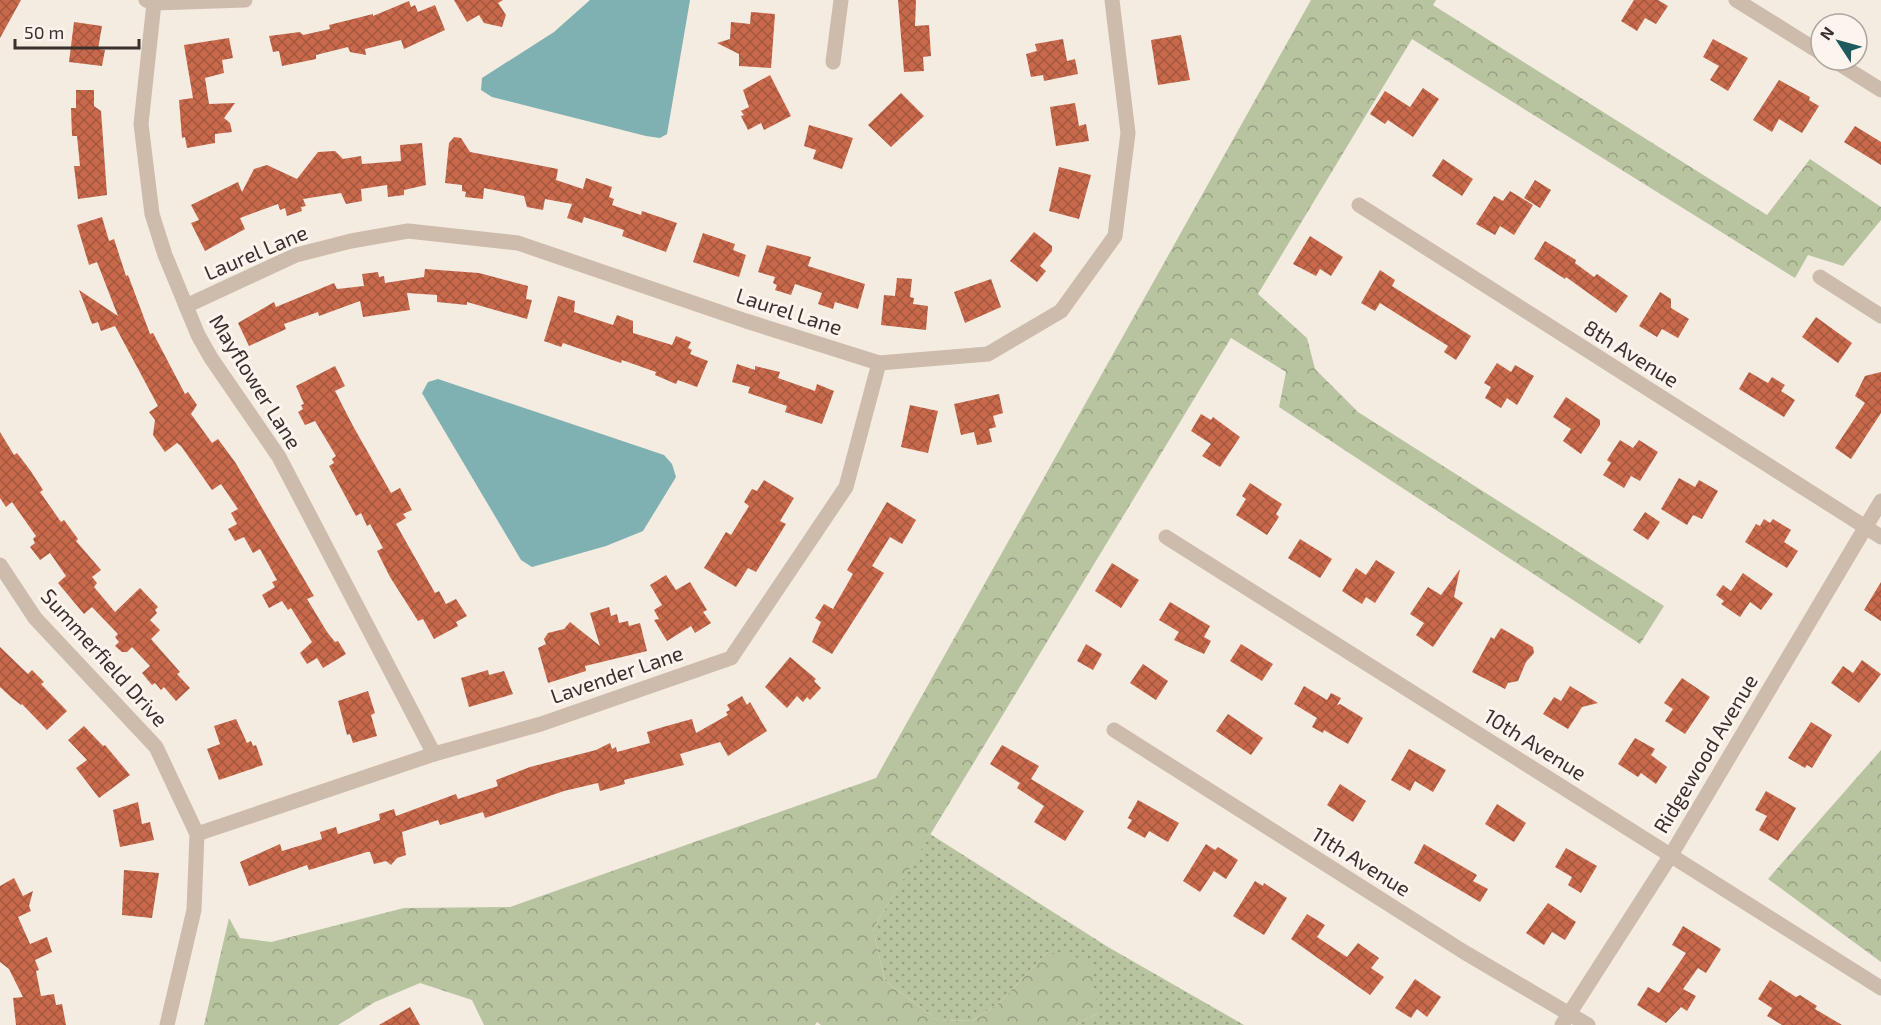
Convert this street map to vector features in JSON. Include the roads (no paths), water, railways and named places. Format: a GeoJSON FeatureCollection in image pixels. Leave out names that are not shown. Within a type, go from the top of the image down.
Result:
{"type":"FeatureCollection","features":[{"type":"Feature","properties":{"kind":"street"},"geometry":{"type":"LineString","coordinates":[[150,2],[245,0]]}},
{"type":"Feature","properties":{"kind":"street"},"geometry":{"type":"LineString","coordinates":[[833,62],[841,0]]}},
{"type":"Feature","properties":{"kind":"street","name":"Laurel Lane"},"geometry":{"type":"LineString","coordinates":[[186,306],[296,255],[351,241],[408,231],[518,243],[746,321],[879,363],[988,354],[1061,311],[1115,236],[1128,133],[1113,0]]}},
{"type":"Feature","properties":{"kind":"street"},"geometry":{"type":"LineString","coordinates":[[1736,0],[1809,46]]}},
{"type":"Feature","properties":{"kind":"street","name":"Mayflower Lane"},"geometry":{"type":"LineString","coordinates":[[150,2],[141,124],[146,172],[152,214],[186,306],[211,358],[279,457],[434,754]]}},
{"type":"Feature","properties":{"kind":"street"},"geometry":{"type":"LineString","coordinates":[[1852,72],[1881,90]]}},
{"type":"Feature","properties":{"kind":"street","name":"8th Avenue"},"geometry":{"type":"LineString","coordinates":[[1359,205],[1881,537]]}},
{"type":"Feature","properties":{"kind":"street"},"geometry":{"type":"LineString","coordinates":[[1820,277],[1881,316]]}},
{"type":"Feature","properties":{"kind":"street","name":"Lavender Lane"},"geometry":{"type":"LineString","coordinates":[[197,834],[434,754],[541,724],[731,658],[846,487],[879,363]]}},
{"type":"Feature","properties":{"kind":"street","name":"Ridgewood Avenue"},"geometry":{"type":"LineString","coordinates":[[1566,1019],[1671,855],[1881,501]]}},
{"type":"Feature","properties":{"kind":"street","name":"10th Avenue"},"geometry":{"type":"LineString","coordinates":[[1166,537],[1881,988]]}},
{"type":"Feature","properties":{"kind":"street","name":"Summerfield Drive"},"geometry":{"type":"LineString","coordinates":[[0,565],[35,618],[156,747],[197,834],[194,910],[167,1025]]}},
{"type":"Feature","properties":{"kind":"street","name":"11th Avenue"},"geometry":{"type":"LineString","coordinates":[[1114,730],[1566,1019],[1588,1025]]}},
{"type":"Feature","properties":{"kind":"water"},"geometry":{"type":"Polygon","coordinates":[[[590,0],[690,0],[667,134],[660,138],[492,97],[481,90],[482,78],[554,32],[590,0]]]}},
{"type":"Feature","properties":{"kind":"water"},"geometry":{"type":"Polygon","coordinates":[[[438,379],[664,455],[672,464],[676,477],[643,531],[606,546],[532,567],[521,560],[422,393],[428,382],[438,379]]]}}]}
